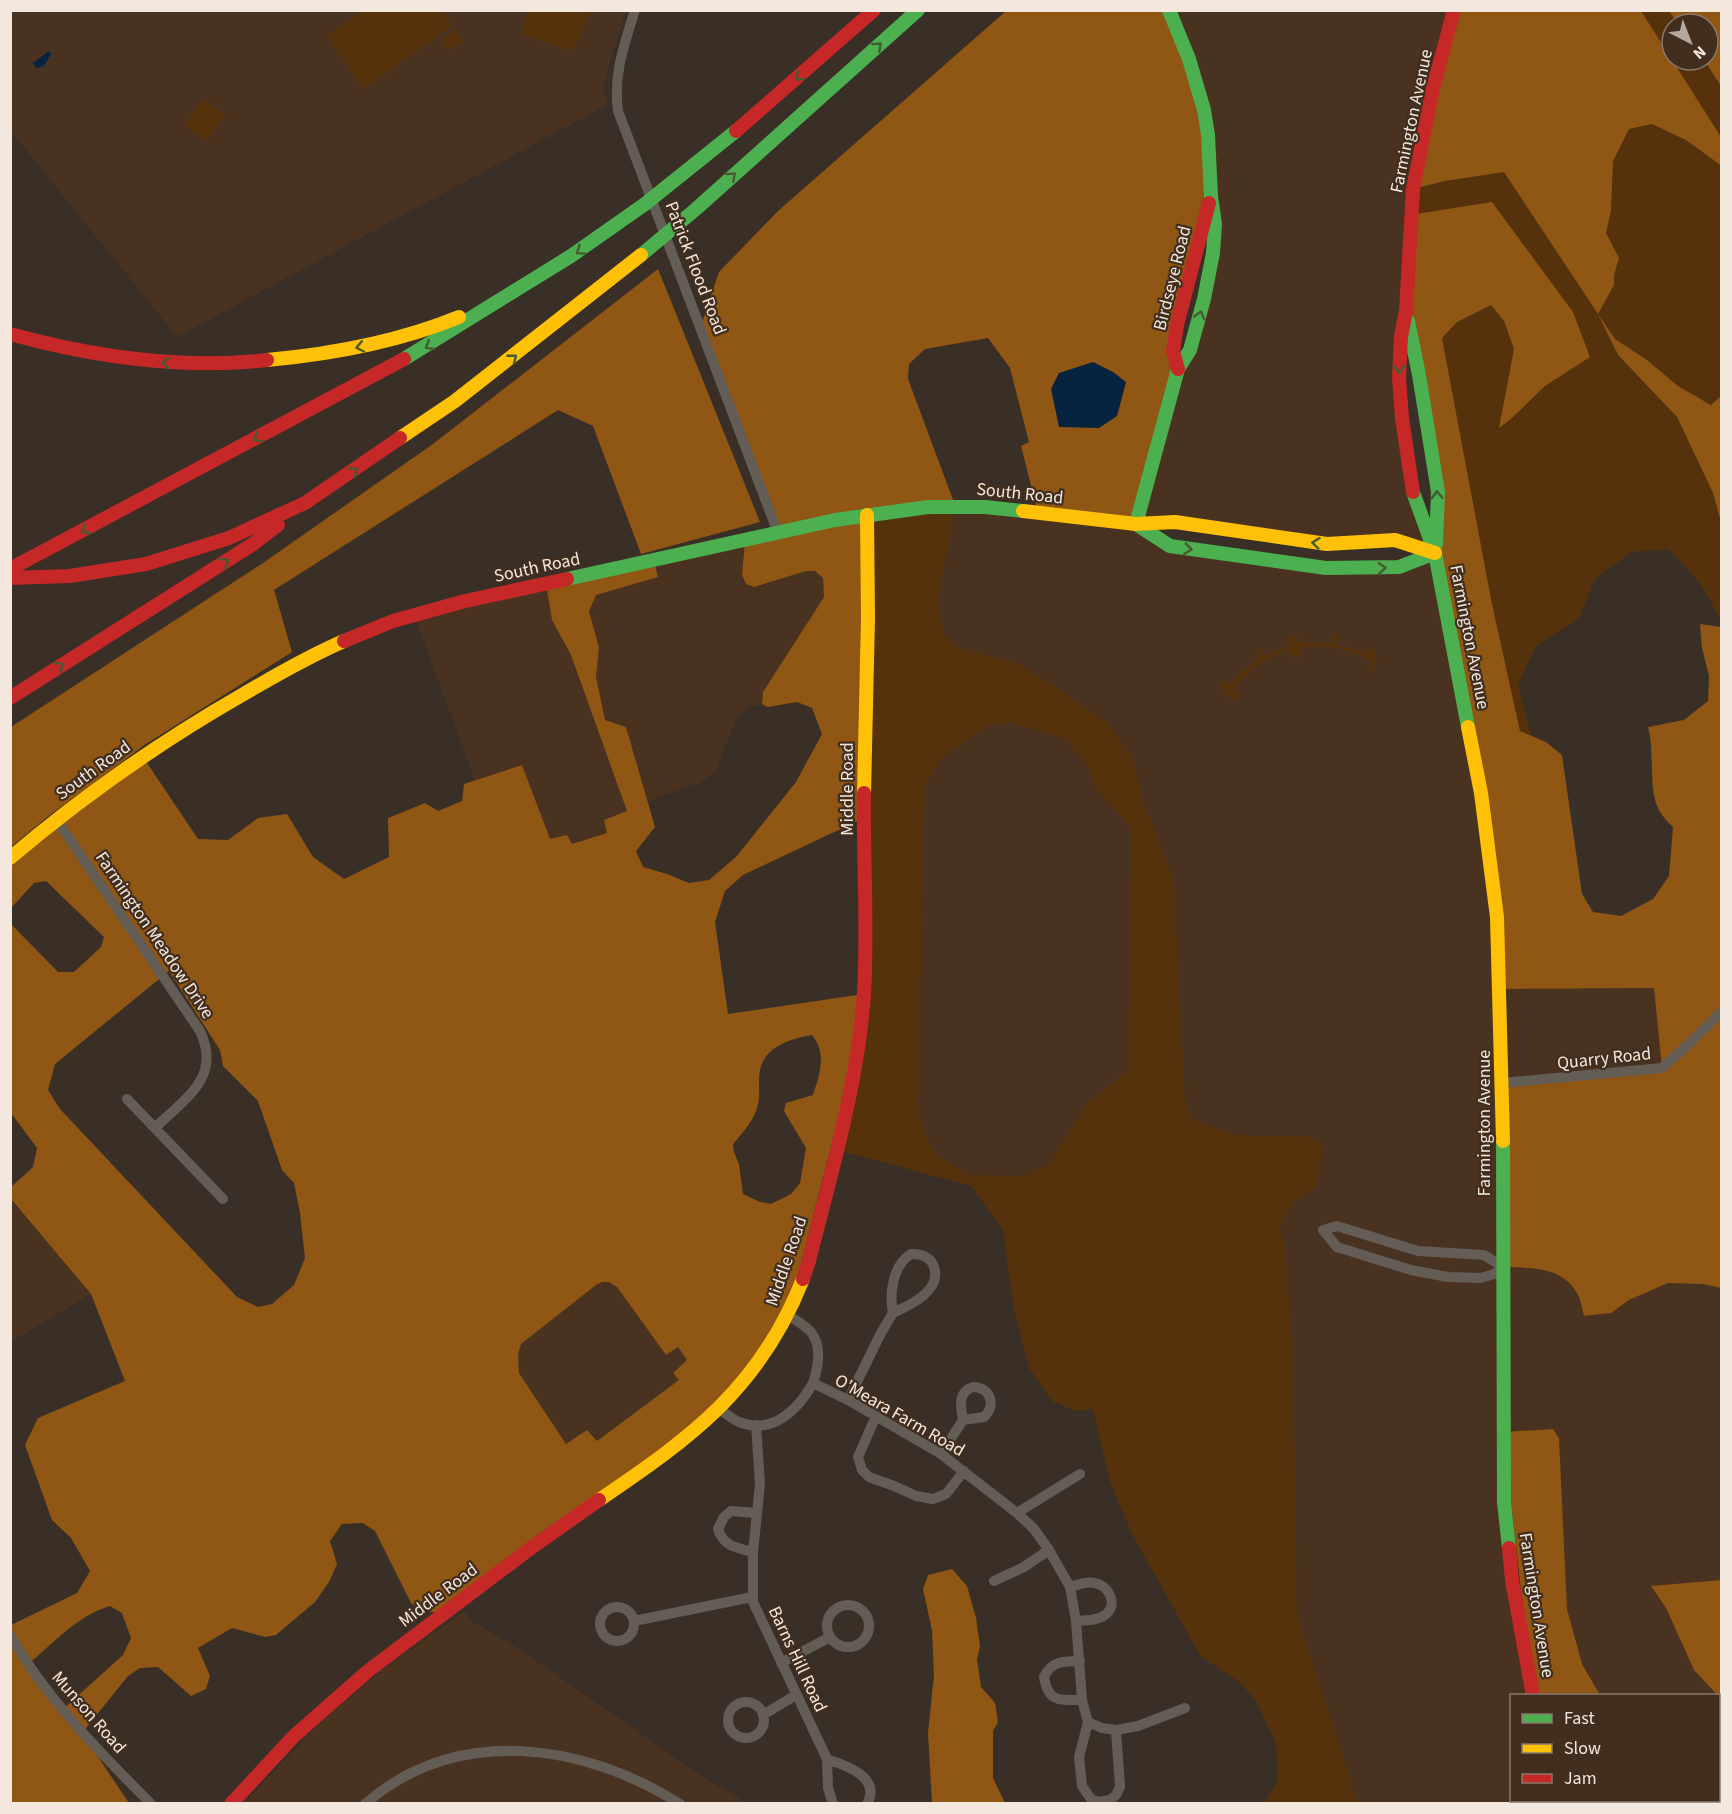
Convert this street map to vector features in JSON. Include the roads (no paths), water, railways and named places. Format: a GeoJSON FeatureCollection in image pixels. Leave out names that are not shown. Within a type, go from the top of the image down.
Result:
{"type":"FeatureCollection","features":[{"type":"Feature","properties":{"kind":"main road"},"geometry":{"type":"LineString","coordinates":[[13,575],[466,325],[572,256],[628,217],[745,125],[874,10]]}},
{"type":"Feature","properties":{"kind":"main road"},"geometry":{"type":"LineString","coordinates":[[10,698],[253,544],[305,503],[393,445],[478,384],[688,215],[918,10]]}},
{"type":"Feature","properties":{"kind":"main road","name":"Birdseye Road"},"geometry":{"type":"LineString","coordinates":[[1136,524],[1178,369],[1190,350],[1204,299],[1213,253],[1215,224],[1204,110],[1189,59],[1169,10]]}},
{"type":"Feature","properties":{"kind":"main road","name":"Farmington Avenue"},"geometry":{"type":"LineString","coordinates":[[1454,10],[1420,147],[1409,232],[1406,311],[1401,337],[1399,378],[1402,418],[1414,495],[1436,553],[1481,793],[1497,917],[1503,1083],[1505,1511],[1513,1591],[1533,1694]]}},
{"type":"Feature","properties":{"kind":"main road","name":"Birdseye Road"},"geometry":{"type":"LineString","coordinates":[[1178,369],[1173,351],[1177,325],[1211,196]]}},
{"type":"Feature","properties":{"kind":"main road"},"geometry":{"type":"LineString","coordinates":[[10,334],[72,350],[127,360],[183,364],[255,362],[335,352],[414,334],[450,321],[514,292]]}},
{"type":"Feature","properties":{"kind":"main road","name":"Farmington Avenue"},"geometry":{"type":"LineString","coordinates":[[1406,311],[1438,492],[1436,553]]}},
{"type":"Feature","properties":{"kind":"main road"},"geometry":{"type":"LineString","coordinates":[[13,575],[90,574],[155,562],[229,538],[305,503]]}},
{"type":"Feature","properties":{"kind":"main road","name":"South Road"},"geometry":{"type":"LineString","coordinates":[[10,858],[57,819],[132,763],[209,714],[285,670],[363,633],[393,621],[465,601],[778,533],[867,515],[955,505],[1136,524],[1175,522],[1327,544],[1395,540],[1436,553]]}},
{"type":"Feature","properties":{"kind":"main road","name":"Middle Road"},"geometry":{"type":"LineString","coordinates":[[231,1803],[291,1739],[351,1685],[541,1541],[680,1442],[719,1409],[760,1361],[788,1315],[809,1261],[841,1131],[854,1071],[864,994],[867,515]]}},
{"type":"Feature","properties":{"kind":"main road","name":"South Road"},"geometry":{"type":"LineString","coordinates":[[1136,524],[1170,546],[1326,568],[1399,567],[1436,553]]}},
{"type":"Feature","properties":{"kind":"street","name":"Patrick Flood Road"},"geometry":{"type":"LineString","coordinates":[[635,10],[618,67],[616,83],[618,111],[778,533]]}},
{"type":"Feature","properties":{"kind":"street","name":"Farmington Meadow Drive"},"geometry":{"type":"LineString","coordinates":[[57,819],[206,1043],[207,1069],[202,1080],[154,1128]]}},
{"type":"Feature","properties":{"kind":"street","name":"Quarry Road"},"geometry":{"type":"LineString","coordinates":[[1503,1083],[1662,1068],[1722,1011]]}},
{"type":"Feature","properties":{"kind":"street"},"geometry":{"type":"LineString","coordinates":[[127,1099],[223,1199]]}},
{"type":"Feature","properties":{"kind":"street"},"geometry":{"type":"LineString","coordinates":[[1337,1226],[1418,1251],[1484,1255],[1503,1267],[1494,1274],[1481,1278],[1448,1277],[1411,1270],[1337,1246],[1323,1230],[1337,1226]]}},
{"type":"Feature","properties":{"kind":"street"},"geometry":{"type":"LineString","coordinates":[[848,1400],[893,1313],[915,1303],[932,1286],[936,1275],[934,1264],[926,1257],[912,1254],[903,1259],[900,1264],[891,1303],[893,1313]]}},
{"type":"Feature","properties":{"kind":"street","name":"O'Meara Farm Road"},"geometry":{"type":"LineString","coordinates":[[756,1425],[778,1421],[792,1412],[804,1400],[813,1383],[818,1366],[812,1333],[788,1315]]}},
{"type":"Feature","properties":{"kind":"street","name":"O'Meara Farm Road"},"geometry":{"type":"LineString","coordinates":[[813,1383],[848,1400],[941,1454],[1034,1529],[1070,1587],[1076,1621],[1082,1700],[1088,1722]]}},
{"type":"Feature","properties":{"kind":"street"},"geometry":{"type":"LineString","coordinates":[[719,1409],[737,1421],[756,1425]]}},
{"type":"Feature","properties":{"kind":"street"},"geometry":{"type":"LineString","coordinates":[[876,1416],[858,1457],[861,1470],[869,1477],[894,1485],[916,1496],[933,1499],[946,1494],[964,1471]]}},
{"type":"Feature","properties":{"kind":"street"},"geometry":{"type":"LineString","coordinates":[[941,1454],[963,1420]]}},
{"type":"Feature","properties":{"kind":"street","name":"Barns Hill Road"},"geometry":{"type":"LineString","coordinates":[[756,1425],[760,1484],[753,1552],[753,1602],[827,1759],[828,1788],[833,1803]]}},
{"type":"Feature","properties":{"kind":"street"},"geometry":{"type":"LineString","coordinates":[[1017,1513],[1080,1474]]}},
{"type":"Feature","properties":{"kind":"street"},"geometry":{"type":"LineString","coordinates":[[753,1552],[731,1546],[723,1540],[718,1529],[724,1517],[731,1511],[757,1514]]}},
{"type":"Feature","properties":{"kind":"street"},"geometry":{"type":"LineString","coordinates":[[994,1581],[1024,1567],[1049,1550]]}},
{"type":"Feature","properties":{"kind":"street"},"geometry":{"type":"LineString","coordinates":[[1070,1587],[1089,1582],[1097,1583],[1107,1589],[1110,1596],[1110,1610],[1104,1616],[1076,1621]]}},
{"type":"Feature","properties":{"kind":"street"},"geometry":{"type":"LineString","coordinates":[[634,1621],[752,1597]]}},
{"type":"Feature","properties":{"kind":"street"},"geometry":{"type":"LineString","coordinates":[[854,1606],[867,1616],[870,1623],[869,1633],[861,1644],[846,1648],[834,1642],[830,1637],[826,1629],[828,1620],[837,1609],[854,1606]]}},
{"type":"Feature","properties":{"kind":"street","name":"Munson Road"},"geometry":{"type":"LineString","coordinates":[[10,1635],[62,1710],[151,1803]]}},
{"type":"Feature","properties":{"kind":"street"},"geometry":{"type":"LineString","coordinates":[[781,1663],[830,1637]]}},
{"type":"Feature","properties":{"kind":"street"},"geometry":{"type":"LineString","coordinates":[[1080,1661],[1058,1662],[1052,1665],[1044,1677],[1046,1689],[1050,1695],[1063,1700],[1082,1700]]}},
{"type":"Feature","properties":{"kind":"street"},"geometry":{"type":"LineString","coordinates":[[763,1715],[796,1695]]}},
{"type":"Feature","properties":{"kind":"street"},"geometry":{"type":"LineString","coordinates":[[1116,1730],[1120,1787],[1110,1800],[1098,1802],[1091,1799],[1082,1786],[1079,1757],[1088,1722],[1102,1728],[1116,1730],[1138,1726],[1185,1708]]}},
{"type":"Feature","properties":{"kind":"street"},"geometry":{"type":"LineString","coordinates":[[365,1803],[399,1778],[421,1767],[460,1755],[497,1750],[548,1754],[601,1766],[645,1784],[680,1803]]}},
{"type":"Feature","properties":{"kind":"street"},"geometry":{"type":"LineString","coordinates":[[827,1759],[845,1765],[862,1776],[869,1784],[870,1793],[867,1803]]}},
{"type":"Feature","properties":{"kind":"water"},"geometry":{"type":"Polygon","coordinates":[[[49,51],[51,54],[44,66],[36,68],[33,63],[49,51]]]}},
{"type":"Feature","properties":{"kind":"water"},"geometry":{"type":"Polygon","coordinates":[[[1093,362],[1113,372],[1126,382],[1117,416],[1099,428],[1059,427],[1051,389],[1059,373],[1093,362]]]}}]}
